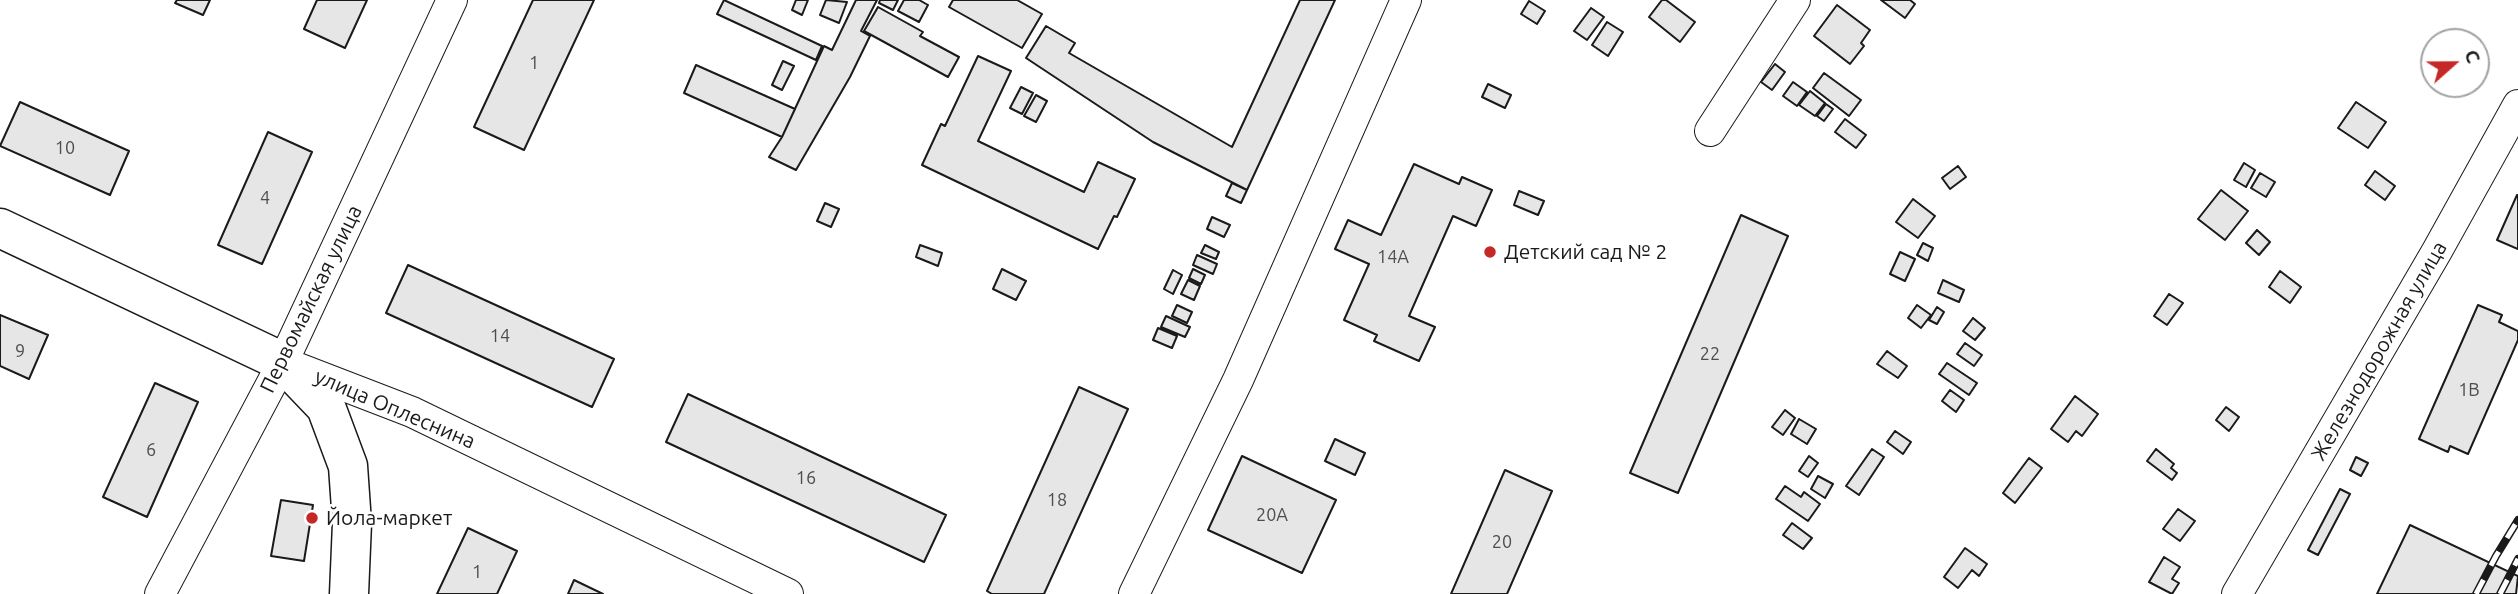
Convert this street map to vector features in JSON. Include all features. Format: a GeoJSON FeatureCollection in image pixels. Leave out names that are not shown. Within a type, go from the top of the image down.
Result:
{"type":"FeatureCollection","features":[{"type":"Feature","properties":{"kind":"main road","name":"улица Оплеснина"},"geometry":{"type":"LineString","coordinates":[[0,228],[283,362]]}},
{"type":"Feature","properties":{"kind":"main road"},"geometry":{"type":"LineString","coordinates":[[283,362],[326,407],[348,466],[352,523],[349,594]]}},
{"type":"Feature","properties":{"kind":"street","name":"Первомайская улица"},"geometry":{"type":"LineString","coordinates":[[160,594],[283,362],[452,0]]}},
{"type":"Feature","properties":{"kind":"street"},"geometry":{"type":"LineString","coordinates":[[1134,594],[1238,380],[1406,0]]}},
{"type":"Feature","properties":{"kind":"street"},"geometry":{"type":"LineString","coordinates":[[1710,131],[1795,0]]}},
{"type":"Feature","properties":{"kind":"street","name":"Железнодорожная улица"},"geometry":{"type":"LineString","coordinates":[[2236,594],[2437,251],[2518,106]]}},
{"type":"Feature","properties":{"kind":"street","name":"улица Оплеснина"},"geometry":{"type":"LineString","coordinates":[[283,362],[412,412],[788,594]]}},
{"type":"Feature","properties":{"kind":"building"},"geometry":{"type":"Polygon","coordinates":[[[177,0],[210,0],[203,15],[175,3],[177,0]]]}},
{"type":"Feature","properties":{"kind":"building"},"geometry":{"type":"Polygon","coordinates":[[[317,0],[367,0],[345,48],[304,29],[317,0]]]}},
{"type":"Feature","properties":{"kind":"building"},"geometry":{"type":"Polygon","coordinates":[[[533,0],[594,0],[524,150],[474,127],[533,0]]]}},
{"type":"Feature","properties":{"kind":"building"},"geometry":{"type":"Polygon","coordinates":[[[724,0],[822,46],[816,60],[717,14],[724,0]]]}},
{"type":"Feature","properties":{"kind":"building"},"geometry":{"type":"Polygon","coordinates":[[[796,0],[808,0],[802,15],[792,10],[796,0]]]}},
{"type":"Feature","properties":{"kind":"building"},"geometry":{"type":"Polygon","coordinates":[[[826,0],[847,2],[839,23],[820,15],[826,0]]]}},
{"type":"Feature","properties":{"kind":"building"},"geometry":{"type":"Polygon","coordinates":[[[856,0],[877,0],[861,31],[870,36],[850,77],[796,170],[769,157],[782,137],[824,46],[832,50],[856,0]]]}},
{"type":"Feature","properties":{"kind":"building"},"geometry":{"type":"Polygon","coordinates":[[[880,0],[898,0],[893,10],[879,3],[880,0]]]}},
{"type":"Feature","properties":{"kind":"building"},"geometry":{"type":"Polygon","coordinates":[[[904,0],[919,0],[928,5],[919,22],[898,11],[904,0]]]}},
{"type":"Feature","properties":{"kind":"building"},"geometry":{"type":"Polygon","coordinates":[[[953,0],[1017,0],[1042,14],[1022,48],[949,7],[953,0]]]}},
{"type":"Feature","properties":{"kind":"building"},"geometry":{"type":"Polygon","coordinates":[[[1300,0],[1335,0],[1247,190],[1153,142],[1026,58],[1046,26],[1075,43],[1069,53],[1232,147],[1300,0]]]}},
{"type":"Feature","properties":{"kind":"building"},"geometry":{"type":"Polygon","coordinates":[[[1662,0],[1666,0],[1695,22],[1680,42],[1649,17],[1662,0]]]}},
{"type":"Feature","properties":{"kind":"building"},"geometry":{"type":"Polygon","coordinates":[[[1881,0],[1910,0],[1915,4],[1905,18],[1881,0]]]}},
{"type":"Feature","properties":{"kind":"building"},"geometry":{"type":"Polygon","coordinates":[[[1529,1],[1545,11],[1537,24],[1521,14],[1529,1]]]}},
{"type":"Feature","properties":{"kind":"building"},"geometry":{"type":"Polygon","coordinates":[[[1837,5],[1870,30],[1861,43],[1864,46],[1850,64],[1814,36],[1837,5]]]}},
{"type":"Feature","properties":{"kind":"building"},"geometry":{"type":"Polygon","coordinates":[[[878,7],[923,32],[920,36],[959,57],[948,77],[864,31],[878,7]]]}},
{"type":"Feature","properties":{"kind":"building"},"geometry":{"type":"Polygon","coordinates":[[[1591,8],[1604,17],[1587,40],[1574,31],[1591,8]]]}},
{"type":"Feature","properties":{"kind":"building"},"geometry":{"type":"Polygon","coordinates":[[[1607,22],[1623,32],[1608,56],[1592,45],[1607,22]]]}},
{"type":"Feature","properties":{"kind":"building"},"geometry":{"type":"Polygon","coordinates":[[[978,56],[1011,71],[978,141],[1084,192],[1098,162],[1135,179],[1098,249],[922,165],[941,124],[945,126],[978,56]]]}},
{"type":"Feature","properties":{"kind":"building"},"geometry":{"type":"Polygon","coordinates":[[[783,61],[794,66],[782,90],[772,85],[783,61]]]}},
{"type":"Feature","properties":{"kind":"building"},"geometry":{"type":"Polygon","coordinates":[[[1775,64],[1785,72],[1772,90],[1761,82],[1775,64]]]}},
{"type":"Feature","properties":{"kind":"building"},"geometry":{"type":"Polygon","coordinates":[[[696,65],[795,109],[782,137],[684,93],[696,65]]]}},
{"type":"Feature","properties":{"kind":"building"},"geometry":{"type":"Polygon","coordinates":[[[1824,73],[1861,100],[1849,116],[1813,88],[1824,73]]]}},
{"type":"Feature","properties":{"kind":"building"},"geometry":{"type":"Polygon","coordinates":[[[1793,82],[1807,92],[1797,106],[1783,96],[1793,82]]]}},
{"type":"Feature","properties":{"kind":"building"},"geometry":{"type":"Polygon","coordinates":[[[1488,84],[1511,95],[1505,108],[1482,97],[1488,84]]]}},
{"type":"Feature","properties":{"kind":"building"},"geometry":{"type":"Polygon","coordinates":[[[1021,87],[1033,93],[1022,114],[1010,108],[1021,87]]]}},
{"type":"Feature","properties":{"kind":"building"},"geometry":{"type":"Polygon","coordinates":[[[1810,91],[1825,103],[1815,116],[1799,105],[1810,91]]]}},
{"type":"Feature","properties":{"kind":"building"},"geometry":{"type":"Polygon","coordinates":[[[1036,95],[1047,101],[1036,122],[1024,116],[1036,95]]]}},
{"type":"Feature","properties":{"kind":"building"},"geometry":{"type":"Polygon","coordinates":[[[20,102],[129,151],[110,195],[0,146],[20,102]]]}},
{"type":"Feature","properties":{"kind":"building"},"geometry":{"type":"Polygon","coordinates":[[[2356,102],[2386,122],[2368,148],[2338,128],[2356,102]]]}},
{"type":"Feature","properties":{"kind":"building"},"geometry":{"type":"Polygon","coordinates":[[[1826,104],[1833,109],[1824,121],[1817,116],[1826,104]]]}},
{"type":"Feature","properties":{"kind":"building"},"geometry":{"type":"Polygon","coordinates":[[[1845,119],[1866,135],[1856,148],[1835,132],[1845,119]]]}},
{"type":"Feature","properties":{"kind":"building"},"geometry":{"type":"Polygon","coordinates":[[[268,132],[312,152],[262,264],[218,245],[268,132]]]}},
{"type":"Feature","properties":{"kind":"building"},"geometry":{"type":"Polygon","coordinates":[[[2244,163],[2255,170],[2246,187],[2234,180],[2244,163]]]}},
{"type":"Feature","properties":{"kind":"building"},"geometry":{"type":"Polygon","coordinates":[[[1414,164],[1459,184],[1462,177],[1492,190],[1476,226],[1453,216],[1409,316],[1435,327],[1419,361],[1374,341],[1377,335],[1344,320],[1369,264],[1335,249],[1348,220],[1381,235],[1414,164]]]}},
{"type":"Feature","properties":{"kind":"building"},"geometry":{"type":"Polygon","coordinates":[[[1958,166],[1966,177],[1950,189],[1942,178],[1958,166]]]}},
{"type":"Feature","properties":{"kind":"building"},"geometry":{"type":"Polygon","coordinates":[[[2375,171],[2395,186],[2385,200],[2365,185],[2375,171]]]}},
{"type":"Feature","properties":{"kind":"building"},"geometry":{"type":"Polygon","coordinates":[[[2260,173],[2275,182],[2266,197],[2251,188],[2260,173]]]}},
{"type":"Feature","properties":{"kind":"building"},"geometry":{"type":"Polygon","coordinates":[[[1232,183],[1247,190],[1241,203],[1226,196],[1232,183]]]}},
{"type":"Feature","properties":{"kind":"building"},"geometry":{"type":"Polygon","coordinates":[[[2221,190],[2248,211],[2225,240],[2198,219],[2221,190]]]}},
{"type":"Feature","properties":{"kind":"building"},"geometry":{"type":"Polygon","coordinates":[[[1519,191],[1544,201],[1538,215],[1514,205],[1519,191]]]}},
{"type":"Feature","properties":{"kind":"building"},"geometry":{"type":"Polygon","coordinates":[[[2518,195],[2518,249],[2497,240],[2518,195]]]}},
{"type":"Feature","properties":{"kind":"building"},"geometry":{"type":"Polygon","coordinates":[[[1913,199],[1935,216],[1918,238],[1896,222],[1913,199]]]}},
{"type":"Feature","properties":{"kind":"building"},"geometry":{"type":"Polygon","coordinates":[[[825,203],[839,209],[831,227],[817,221],[825,203]]]}},
{"type":"Feature","properties":{"kind":"building"},"geometry":{"type":"Polygon","coordinates":[[[1741,215],[1788,236],[1678,493],[1630,473],[1741,215]]]}},
{"type":"Feature","properties":{"kind":"building"},"geometry":{"type":"Polygon","coordinates":[[[1212,217],[1230,225],[1224,237],[1207,229],[1212,217]]]}},
{"type":"Feature","properties":{"kind":"building"},"geometry":{"type":"Polygon","coordinates":[[[2257,230],[2270,242],[2259,255],[2246,243],[2257,230]]]}},
{"type":"Feature","properties":{"kind":"building"},"geometry":{"type":"Polygon","coordinates":[[[1923,243],[1933,248],[1928,261],[1917,255],[1923,243]]]}},
{"type":"Feature","properties":{"kind":"building"},"geometry":{"type":"Polygon","coordinates":[[[920,245],[942,253],[938,266],[916,257],[920,245]]]}},
{"type":"Feature","properties":{"kind":"building"},"geometry":{"type":"Polygon","coordinates":[[[1205,245],[1219,252],[1216,259],[1201,253],[1205,245]]]}},
{"type":"Feature","properties":{"kind":"building"},"geometry":{"type":"Polygon","coordinates":[[[1900,252],[1915,259],[1905,281],[1890,274],[1900,252]]]}},
{"type":"Feature","properties":{"kind":"building"},"geometry":{"type":"Polygon","coordinates":[[[1197,255],[1217,264],[1213,274],[1193,265],[1197,255]]]}},
{"type":"Feature","properties":{"kind":"building"},"geometry":{"type":"Polygon","coordinates":[[[408,265],[614,359],[592,407],[386,313],[408,265]]]}},
{"type":"Feature","properties":{"kind":"building"},"geometry":{"type":"Polygon","coordinates":[[[1002,269],[1026,281],[1016,300],[993,289],[1002,269]]]}},
{"type":"Feature","properties":{"kind":"building"},"geometry":{"type":"Polygon","coordinates":[[[1193,269],[1205,275],[1201,284],[1189,278],[1193,269]]]}},
{"type":"Feature","properties":{"kind":"building"},"geometry":{"type":"Polygon","coordinates":[[[1173,270],[1182,275],[1173,294],[1164,289],[1173,270]]]}},
{"type":"Feature","properties":{"kind":"building"},"geometry":{"type":"Polygon","coordinates":[[[2280,271],[2301,287],[2290,303],[2269,287],[2280,271]]]}},
{"type":"Feature","properties":{"kind":"building"},"geometry":{"type":"Polygon","coordinates":[[[1188,280],[1200,286],[1194,300],[1181,294],[1188,280]]]}},
{"type":"Feature","properties":{"kind":"building"},"geometry":{"type":"Polygon","coordinates":[[[1943,280],[1964,290],[1959,302],[1938,293],[1943,280]]]}},
{"type":"Feature","properties":{"kind":"building"},"geometry":{"type":"Polygon","coordinates":[[[2169,294],[2183,303],[2167,325],[2154,316],[2169,294]]]}},
{"type":"Feature","properties":{"kind":"building"},"geometry":{"type":"Polygon","coordinates":[[[1177,305],[1192,312],[1187,323],[1172,316],[1177,305]]]}},
{"type":"Feature","properties":{"kind":"building"},"geometry":{"type":"Polygon","coordinates":[[[1917,305],[1931,315],[1921,328],[1908,318],[1917,305]]]}},
{"type":"Feature","properties":{"kind":"building"},"geometry":{"type":"Polygon","coordinates":[[[2478,305],[2502,315],[2499,322],[2518,331],[2518,340],[2468,454],[2450,446],[2448,452],[2419,439],[2478,305]]]}},
{"type":"Feature","properties":{"kind":"building"},"geometry":{"type":"Polygon","coordinates":[[[1937,307],[1944,312],[1937,324],[1929,320],[1937,307]]]}},
{"type":"Feature","properties":{"kind":"building"},"geometry":{"type":"Polygon","coordinates":[[[0,315],[48,335],[29,379],[0,366],[0,315]]]}},
{"type":"Feature","properties":{"kind":"building"},"geometry":{"type":"Polygon","coordinates":[[[1166,316],[1190,327],[1185,337],[1161,327],[1166,316]]]}},
{"type":"Feature","properties":{"kind":"building"},"geometry":{"type":"Polygon","coordinates":[[[1973,318],[1985,328],[1975,340],[1963,331],[1973,318]]]}},
{"type":"Feature","properties":{"kind":"building"},"geometry":{"type":"Polygon","coordinates":[[[1158,328],[1177,336],[1172,348],[1153,340],[1158,328]]]}},
{"type":"Feature","properties":{"kind":"building"},"geometry":{"type":"Polygon","coordinates":[[[1965,343],[1982,355],[1974,366],[1957,354],[1965,343]]]}},
{"type":"Feature","properties":{"kind":"building"},"geometry":{"type":"Polygon","coordinates":[[[1887,351],[1907,366],[1898,378],[1877,364],[1887,351]]]}},
{"type":"Feature","properties":{"kind":"building"},"geometry":{"type":"Polygon","coordinates":[[[1947,363],[1977,383],[1969,395],[1939,374],[1947,363]]]}},
{"type":"Feature","properties":{"kind":"building"},"geometry":{"type":"Polygon","coordinates":[[[155,383],[198,402],[147,517],[103,497],[155,383]]]}},
{"type":"Feature","properties":{"kind":"building"},"geometry":{"type":"Polygon","coordinates":[[[1079,387],[1128,409],[1044,594],[992,594],[987,591],[1079,387]]]}},
{"type":"Feature","properties":{"kind":"building"},"geometry":{"type":"Polygon","coordinates":[[[1950,390],[1964,400],[1956,412],[1942,401],[1950,390]]]}},
{"type":"Feature","properties":{"kind":"building"},"geometry":{"type":"Polygon","coordinates":[[[688,394],[946,515],[924,562],[666,442],[688,394]]]}},
{"type":"Feature","properties":{"kind":"building"},"geometry":{"type":"Polygon","coordinates":[[[2075,396],[2098,414],[2082,436],[2076,431],[2068,442],[2051,429],[2075,396]]]}},
{"type":"Feature","properties":{"kind":"building"},"geometry":{"type":"Polygon","coordinates":[[[2226,407],[2239,417],[2229,431],[2216,420],[2226,407]]]}},
{"type":"Feature","properties":{"kind":"building"},"geometry":{"type":"Polygon","coordinates":[[[1785,410],[1795,418],[1783,435],[1772,427],[1785,410]]]}},
{"type":"Feature","properties":{"kind":"building"},"geometry":{"type":"Polygon","coordinates":[[[1799,419],[1816,429],[1807,444],[1791,434],[1799,419]]]}},
{"type":"Feature","properties":{"kind":"building"},"geometry":{"type":"Polygon","coordinates":[[[1895,431],[1911,442],[1903,454],[1887,442],[1895,431]]]}},
{"type":"Feature","properties":{"kind":"building"},"geometry":{"type":"Polygon","coordinates":[[[1335,439],[1365,453],[1355,475],[1325,461],[1335,439]]]}},
{"type":"Feature","properties":{"kind":"building"},"geometry":{"type":"Polygon","coordinates":[[[1872,449],[1884,457],[1859,495],[1846,486],[1872,449]]]}},
{"type":"Feature","properties":{"kind":"building"},"geometry":{"type":"Polygon","coordinates":[[[2156,449],[2174,464],[2171,468],[2177,473],[2172,480],[2147,461],[2156,449]]]}},
{"type":"Feature","properties":{"kind":"building"},"geometry":{"type":"Polygon","coordinates":[[[1242,456],[1336,500],[1302,573],[1208,530],[1242,456]]]}},
{"type":"Feature","properties":{"kind":"building"},"geometry":{"type":"Polygon","coordinates":[[[1809,456],[1818,463],[1808,477],[1799,471],[1809,456]]]}},
{"type":"Feature","properties":{"kind":"building"},"geometry":{"type":"Polygon","coordinates":[[[2356,457],[2368,463],[2361,476],[2350,470],[2356,457]]]}},
{"type":"Feature","properties":{"kind":"building"},"geometry":{"type":"Polygon","coordinates":[[[2029,458],[2042,468],[2015,503],[2003,493],[2029,458]]]}},
{"type":"Feature","properties":{"kind":"building"},"geometry":{"type":"Polygon","coordinates":[[[1505,470],[1552,491],[1507,594],[1451,594],[1505,470]]]}},
{"type":"Feature","properties":{"kind":"building"},"geometry":{"type":"Polygon","coordinates":[[[1818,476],[1833,484],[1825,498],[1811,489],[1818,476]]]}},
{"type":"Feature","properties":{"kind":"building"},"geometry":{"type":"Polygon","coordinates":[[[1785,486],[1801,497],[1804,492],[1820,504],[1808,521],[1776,499],[1785,486]]]}},
{"type":"Feature","properties":{"kind":"building"},"geometry":{"type":"Polygon","coordinates":[[[2340,489],[2350,494],[2318,555],[2308,550],[2340,489]]]}},
{"type":"Feature","properties":{"kind":"building"},"geometry":{"type":"Polygon","coordinates":[[[281,500],[313,505],[304,561],[271,556],[281,500]]]}},
{"type":"Feature","properties":{"kind":"building"},"geometry":{"type":"Polygon","coordinates":[[[2178,509],[2195,521],[2180,541],[2163,529],[2178,509]]]}},
{"type":"Feature","properties":{"kind":"building"},"geometry":{"type":"Polygon","coordinates":[[[1792,523],[1812,538],[1803,549],[1783,535],[1792,523]]]}},
{"type":"Feature","properties":{"kind":"building"},"geometry":{"type":"Polygon","coordinates":[[[2410,525],[2518,576],[2516,594],[2377,594],[2410,525]]]}},
{"type":"Feature","properties":{"kind":"building"},"geometry":{"type":"Polygon","coordinates":[[[468,528],[517,551],[497,594],[437,594],[468,528]]]}},
{"type":"Feature","properties":{"kind":"building"},"geometry":{"type":"Polygon","coordinates":[[[1965,548],[1987,564],[1979,576],[1972,570],[1958,588],[1944,577],[1965,548]]]}},
{"type":"Feature","properties":{"kind":"building"},"geometry":{"type":"Polygon","coordinates":[[[2164,557],[2180,567],[2172,579],[2179,583],[2172,594],[2149,582],[2164,557]]]}},
{"type":"Feature","properties":{"kind":"building"},"geometry":{"type":"Polygon","coordinates":[[[574,580],[603,594],[568,594],[574,580]]]}},
{"type":"Feature","properties":{"kind":"railway"},"geometry":{"type":"LineString","coordinates":[[2476,594],[2518,520]]}},
{"type":"Feature","properties":{"kind":"railway"},"geometry":{"type":"LineString","coordinates":[[2500,594],[2518,559]]}},
{"type":"Feature","properties":{"kind":"place","name":"Детский сад № 2"},"geometry":{"type":"Point","coordinates":[1490,252]}},
{"type":"Feature","properties":{"kind":"place","name":"Йола-маркет"},"geometry":{"type":"Point","coordinates":[312,518]}}]}
